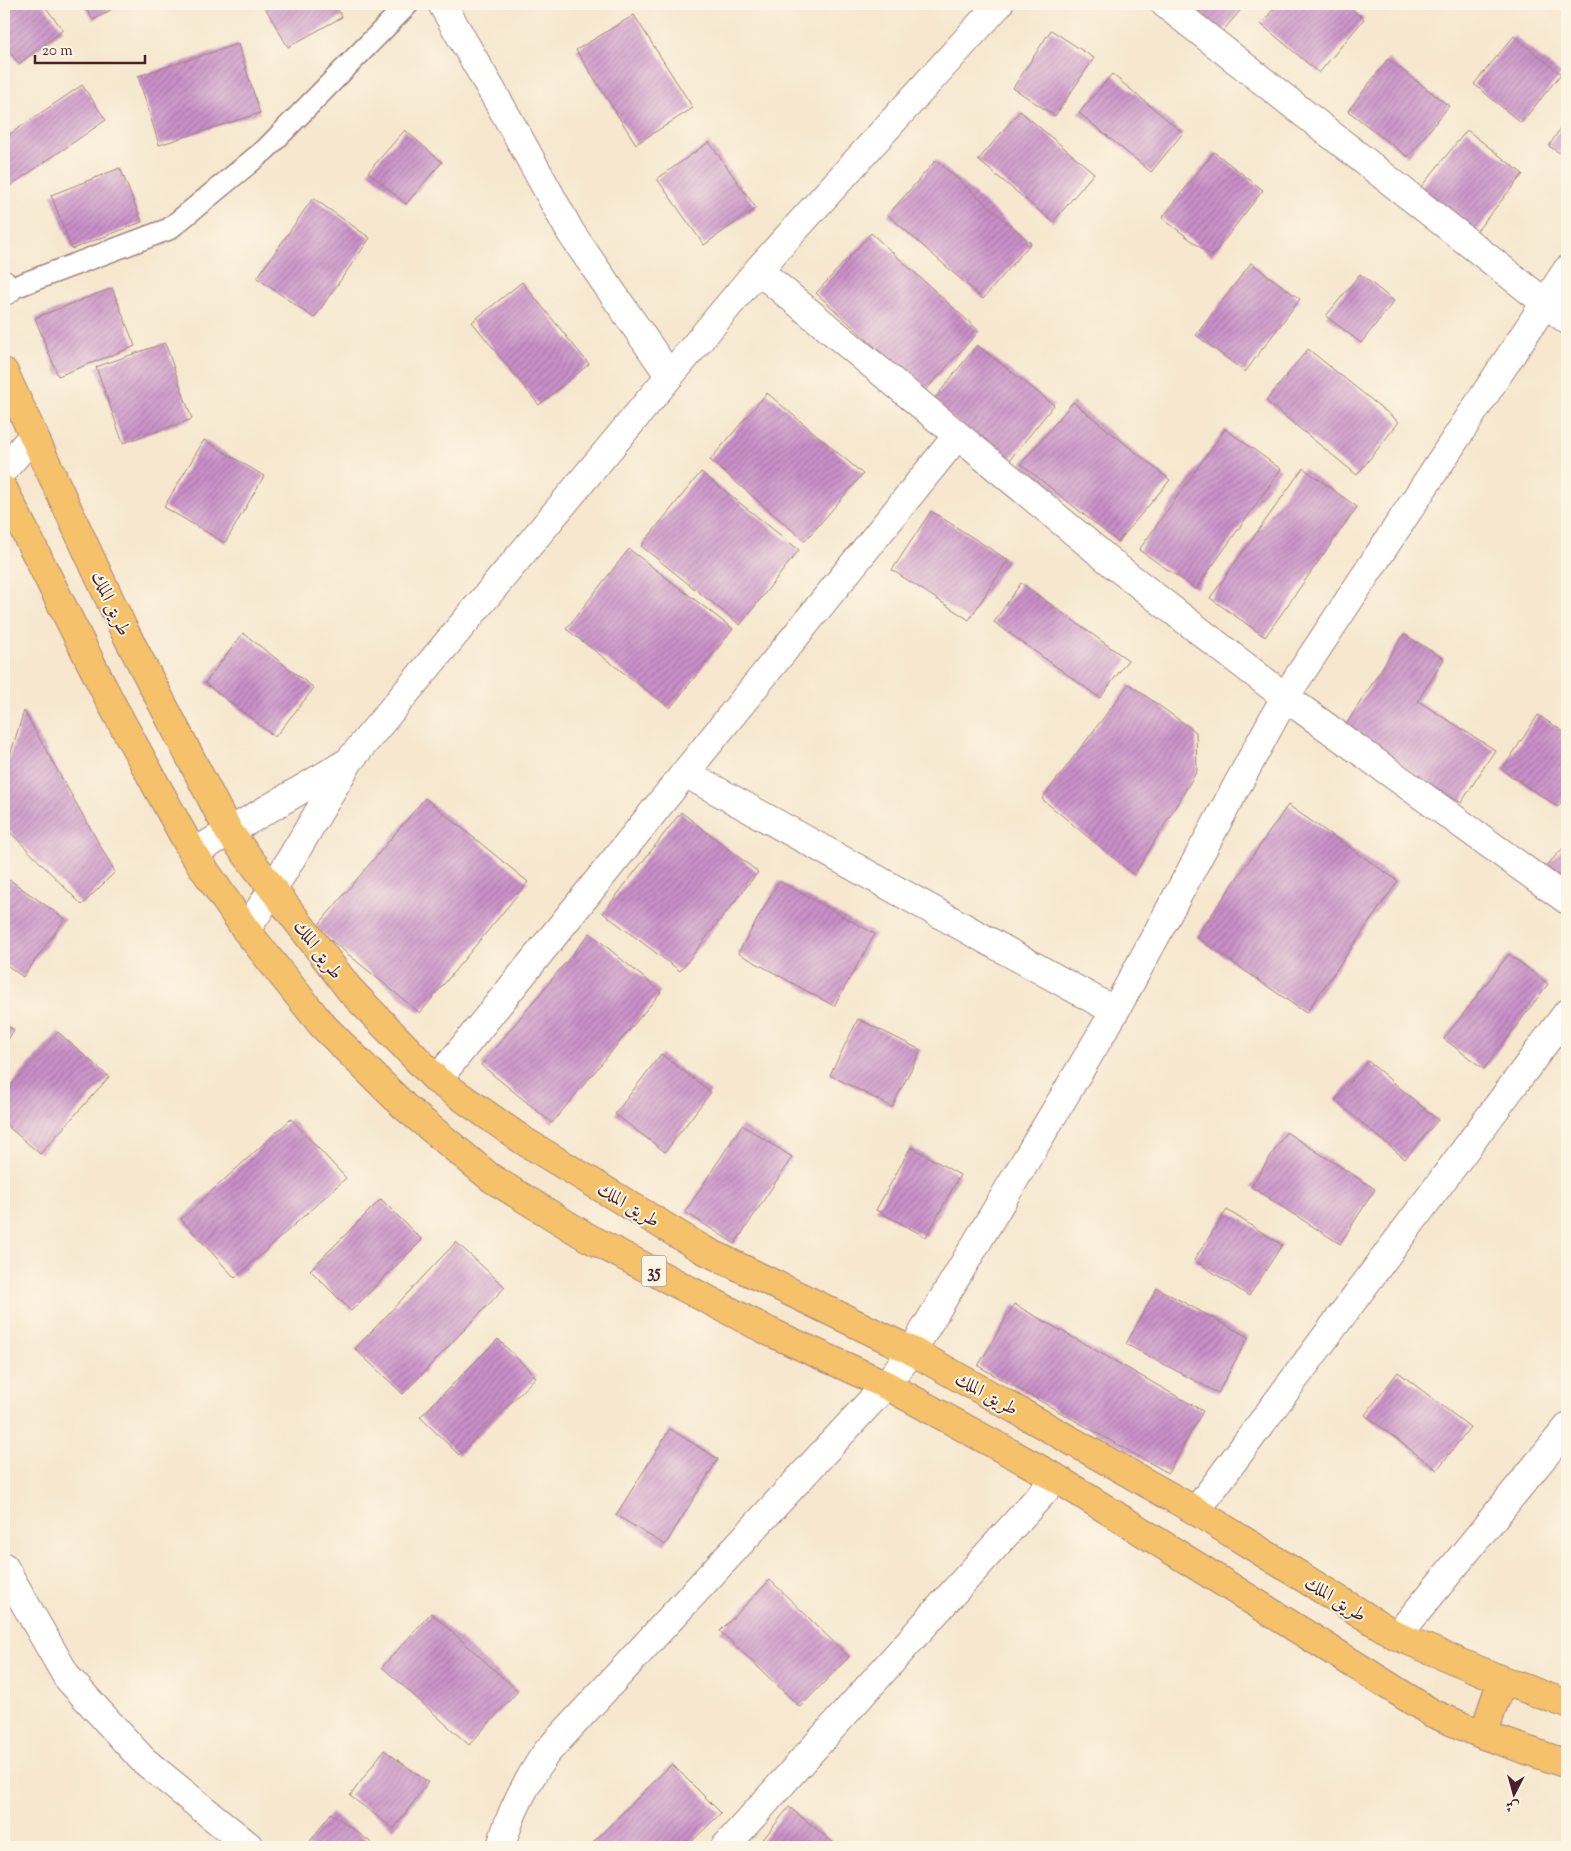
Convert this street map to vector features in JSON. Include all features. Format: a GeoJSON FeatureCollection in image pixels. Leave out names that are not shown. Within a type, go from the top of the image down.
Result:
{"type":"FeatureCollection","features":[{"type":"Feature","properties":{"kind":"main road","name":"طريق الملك"},"geometry":{"type":"LineString","coordinates":[[4,372],[123,628],[228,832],[350,990],[437,1080],[524,1141],[702,1248],[912,1351],[1196,1511],[1397,1636],[1502,1680],[1567,1704]]}},
{"type":"Feature","properties":{"kind":"main road","name":"35"},"geometry":{"type":"LineString","coordinates":[[4,490],[110,701],[193,853],[246,930],[322,1025],[405,1107],[491,1178],[587,1237],[770,1332],[886,1386],[1056,1478],[1432,1713],[1483,1735],[1567,1764]]}},
{"type":"Feature","properties":{"kind":"main road"},"geometry":{"type":"LineString","coordinates":[[1483,1735],[1502,1680]]}},
{"type":"Feature","properties":{"kind":"street"},"geometry":{"type":"LineString","coordinates":[[442,4],[516,131],[571,233],[669,375]]}},
{"type":"Feature","properties":{"kind":"street"},"geometry":{"type":"LineString","coordinates":[[246,930],[273,889],[349,761],[758,270],[999,4]]}},
{"type":"Feature","properties":{"kind":"street"},"geometry":{"type":"LineString","coordinates":[[1165,4],[1567,320]]}},
{"type":"Feature","properties":{"kind":"street"},"geometry":{"type":"LineString","coordinates":[[758,270],[1118,568],[1285,697],[1567,900]]}},
{"type":"Feature","properties":{"kind":"street"},"geometry":{"type":"LineString","coordinates":[[501,1847],[505,1829],[523,1788],[546,1753],[886,1386],[912,1351],[1115,1011],[1285,697],[1567,270]]}},
{"type":"Feature","properties":{"kind":"street"},"geometry":{"type":"LineString","coordinates":[[4,469],[34,435]]}},
{"type":"Feature","properties":{"kind":"street"},"geometry":{"type":"LineString","coordinates":[[437,1080],[957,436]]}},
{"type":"Feature","properties":{"kind":"street"},"geometry":{"type":"LineString","coordinates":[[193,853],[349,761]]}},
{"type":"Feature","properties":{"kind":"street"},"geometry":{"type":"LineString","coordinates":[[685,773],[1115,1011]]}},
{"type":"Feature","properties":{"kind":"street"},"geometry":{"type":"LineString","coordinates":[[1196,1511],[1567,1013]]}},
{"type":"Feature","properties":{"kind":"street"},"geometry":{"type":"LineString","coordinates":[[1397,1636],[1567,1428]]}},
{"type":"Feature","properties":{"kind":"street"},"geometry":{"type":"LineString","coordinates":[[725,1847],[1056,1478]]}},
{"type":"Feature","properties":{"kind":"street"},"geometry":{"type":"LineString","coordinates":[[4,1567],[67,1677],[143,1760],[250,1847]]}},
{"type":"Feature","properties":{"kind":"lane"},"geometry":{"type":"LineString","coordinates":[[5,289],[169,228],[266,149],[408,4]]}},
{"type":"Feature","properties":{"kind":"building"},"geometry":{"type":"Polygon","coordinates":[[[4,4],[43,4],[63,30],[19,64],[4,44],[4,4]]]}},
{"type":"Feature","properties":{"kind":"building"},"geometry":{"type":"Polygon","coordinates":[[[83,4],[121,4],[93,20],[83,4]]]}},
{"type":"Feature","properties":{"kind":"building"},"geometry":{"type":"Polygon","coordinates":[[[263,4],[335,4],[342,17],[288,47],[263,4]]]}},
{"type":"Feature","properties":{"kind":"building"},"geometry":{"type":"Polygon","coordinates":[[[1184,4],[1246,4],[1220,34],[1184,4]]]}},
{"type":"Feature","properties":{"kind":"building"},"geometry":{"type":"Polygon","coordinates":[[[1278,4],[1346,4],[1364,19],[1319,73],[1261,24],[1278,4]]]}},
{"type":"Feature","properties":{"kind":"building"},"geometry":{"type":"Polygon","coordinates":[[[634,15],[693,108],[636,144],[576,50],[634,15]]]}},
{"type":"Feature","properties":{"kind":"building"},"geometry":{"type":"Polygon","coordinates":[[[1051,30],[1094,58],[1055,116],[1013,88],[1051,30]]]}},
{"type":"Feature","properties":{"kind":"building"},"geometry":{"type":"Polygon","coordinates":[[[1514,36],[1561,74],[1521,123],[1474,84],[1514,36]]]}},
{"type":"Feature","properties":{"kind":"building"},"geometry":{"type":"Polygon","coordinates":[[[238,44],[260,113],[159,145],[138,76],[238,44]]]}},
{"type":"Feature","properties":{"kind":"building"},"geometry":{"type":"Polygon","coordinates":[[[1388,59],[1449,106],[1408,157],[1348,111],[1388,59]]]}},
{"type":"Feature","properties":{"kind":"building"},"geometry":{"type":"Polygon","coordinates":[[[1112,74],[1183,133],[1151,172],[1079,113],[1112,74]]]}},
{"type":"Feature","properties":{"kind":"building"},"geometry":{"type":"Polygon","coordinates":[[[82,85],[106,120],[4,190],[4,138],[82,85]]]}},
{"type":"Feature","properties":{"kind":"building"},"geometry":{"type":"Polygon","coordinates":[[[1020,111],[1094,173],[1053,222],[978,160],[1020,111]]]}},
{"type":"Feature","properties":{"kind":"building"},"geometry":{"type":"Polygon","coordinates":[[[1567,118],[1567,158],[1549,146],[1567,118]]]}},
{"type":"Feature","properties":{"kind":"building"},"geometry":{"type":"Polygon","coordinates":[[[405,130],[442,162],[406,204],[368,172],[405,130]]]}},
{"type":"Feature","properties":{"kind":"building"},"geometry":{"type":"Polygon","coordinates":[[[1467,130],[1523,174],[1471,238],[1416,193],[1467,130]]]}},
{"type":"Feature","properties":{"kind":"building"},"geometry":{"type":"Polygon","coordinates":[[[709,142],[756,208],[704,245],[657,179],[709,142]]]}},
{"type":"Feature","properties":{"kind":"building"},"geometry":{"type":"Polygon","coordinates":[[[1214,152],[1263,190],[1212,256],[1162,218],[1214,152]]]}},
{"type":"Feature","properties":{"kind":"building"},"geometry":{"type":"Polygon","coordinates":[[[936,160],[1031,243],[983,299],[888,215],[936,160]]]}},
{"type":"Feature","properties":{"kind":"building"},"geometry":{"type":"Polygon","coordinates":[[[120,168],[142,222],[72,249],[51,195],[120,168]]]}},
{"type":"Feature","properties":{"kind":"building"},"geometry":{"type":"Polygon","coordinates":[[[313,198],[370,238],[314,318],[257,278],[313,198]]]}},
{"type":"Feature","properties":{"kind":"building"},"geometry":{"type":"Polygon","coordinates":[[[871,233],[979,331],[924,392],[816,293],[871,233]]]}},
{"type":"Feature","properties":{"kind":"building"},"geometry":{"type":"Polygon","coordinates":[[[1251,263],[1300,299],[1245,372],[1196,335],[1251,263]]]}},
{"type":"Feature","properties":{"kind":"building"},"geometry":{"type":"Polygon","coordinates":[[[1360,274],[1394,301],[1361,343],[1326,316],[1360,274]]]}},
{"type":"Feature","properties":{"kind":"building"},"geometry":{"type":"Polygon","coordinates":[[[522,282],[589,364],[539,405],[472,322],[522,282]]]}},
{"type":"Feature","properties":{"kind":"building"},"geometry":{"type":"Polygon","coordinates":[[[112,288],[135,346],[58,376],[35,318],[112,288]]]}},
{"type":"Feature","properties":{"kind":"building"},"geometry":{"type":"Polygon","coordinates":[[[165,343],[192,419],[123,443],[96,367],[165,343]]]}},
{"type":"Feature","properties":{"kind":"building"},"geometry":{"type":"Polygon","coordinates":[[[977,345],[1054,405],[1008,462],[932,402],[977,345]]]}},
{"type":"Feature","properties":{"kind":"building"},"geometry":{"type":"Polygon","coordinates":[[[1308,349],[1399,422],[1357,475],[1266,401],[1308,349]]]}},
{"type":"Feature","properties":{"kind":"building"},"geometry":{"type":"Polygon","coordinates":[[[767,393],[863,474],[805,541],[710,460],[767,393]]]}},
{"type":"Feature","properties":{"kind":"building"},"geometry":{"type":"Polygon","coordinates":[[[1073,402],[1170,480],[1118,542],[1021,464],[1073,402]]]}},
{"type":"Feature","properties":{"kind":"building"},"geometry":{"type":"Polygon","coordinates":[[[1225,429],[1281,469],[1196,589],[1139,550],[1225,429]]]}},
{"type":"Feature","properties":{"kind":"building"},"geometry":{"type":"Polygon","coordinates":[[[204,440],[264,476],[225,543],[164,507],[204,440]]]}},
{"type":"Feature","properties":{"kind":"building"},"geometry":{"type":"Polygon","coordinates":[[[1303,468],[1357,507],[1265,637],[1210,598],[1303,468]]]}},
{"type":"Feature","properties":{"kind":"building"},"geometry":{"type":"Polygon","coordinates":[[[701,472],[799,550],[740,625],[641,546],[701,472]]]}},
{"type":"Feature","properties":{"kind":"building"},"geometry":{"type":"Polygon","coordinates":[[[931,511],[1008,560],[969,620],[892,570],[931,511]]]}},
{"type":"Feature","properties":{"kind":"building"},"geometry":{"type":"Polygon","coordinates":[[[629,549],[733,629],[670,708],[566,629],[629,549]]]}},
{"type":"Feature","properties":{"kind":"building"},"geometry":{"type":"Polygon","coordinates":[[[1021,583],[1128,660],[1100,698],[994,622],[1021,583]]]}},
{"type":"Feature","properties":{"kind":"building"},"geometry":{"type":"Polygon","coordinates":[[[243,633],[314,688],[275,737],[205,683],[243,633]]]}},
{"type":"Feature","properties":{"kind":"building"},"geometry":{"type":"Polygon","coordinates":[[[1404,634],[1444,659],[1418,701],[1495,750],[1461,803],[1343,729],[1404,634]]]}},
{"type":"Feature","properties":{"kind":"building"},"geometry":{"type":"Polygon","coordinates":[[[1129,684],[1196,732],[1197,771],[1134,875],[1042,799],[1129,684]]]}},
{"type":"Feature","properties":{"kind":"building"},"geometry":{"type":"Polygon","coordinates":[[[24,711],[115,872],[82,905],[4,826],[4,774],[24,711]]]}},
{"type":"Feature","properties":{"kind":"building"},"geometry":{"type":"Polygon","coordinates":[[[1538,715],[1567,734],[1567,793],[1558,807],[1502,770],[1538,715]]]}},
{"type":"Feature","properties":{"kind":"building"},"geometry":{"type":"Polygon","coordinates":[[[425,798],[528,882],[420,1013],[316,928],[425,798]]]}},
{"type":"Feature","properties":{"kind":"building"},"geometry":{"type":"Polygon","coordinates":[[[1288,805],[1398,881],[1306,1013],[1196,937],[1288,805]]]}},
{"type":"Feature","properties":{"kind":"building"},"geometry":{"type":"Polygon","coordinates":[[[681,812],[758,872],[680,971],[603,913],[681,812]]]}},
{"type":"Feature","properties":{"kind":"building"},"geometry":{"type":"Polygon","coordinates":[[[1567,844],[1567,888],[1545,867],[1567,844]]]}},
{"type":"Feature","properties":{"kind":"building"},"geometry":{"type":"Polygon","coordinates":[[[10,880],[65,919],[23,977],[4,963],[4,888],[10,880]]]}},
{"type":"Feature","properties":{"kind":"building"},"geometry":{"type":"Polygon","coordinates":[[[779,881],[875,934],[834,1006],[738,953],[779,881]]]}},
{"type":"Feature","properties":{"kind":"building"},"geometry":{"type":"Polygon","coordinates":[[[590,933],[661,992],[552,1123],[481,1065],[590,933]]]}},
{"type":"Feature","properties":{"kind":"building"},"geometry":{"type":"Polygon","coordinates":[[[1509,954],[1548,984],[1484,1069],[1444,1039],[1509,954]]]}},
{"type":"Feature","properties":{"kind":"building"},"geometry":{"type":"Polygon","coordinates":[[[858,1019],[921,1050],[892,1107],[830,1075],[858,1019]]]}},
{"type":"Feature","properties":{"kind":"building"},"geometry":{"type":"Polygon","coordinates":[[[4,1024],[14,1030],[4,1046],[4,1024]]]}},
{"type":"Feature","properties":{"kind":"building"},"geometry":{"type":"Polygon","coordinates":[[[58,1032],[109,1077],[40,1154],[4,1123],[4,1093],[58,1032]]]}},
{"type":"Feature","properties":{"kind":"building"},"geometry":{"type":"Polygon","coordinates":[[[661,1054],[711,1092],[665,1152],[615,1114],[661,1054]]]}},
{"type":"Feature","properties":{"kind":"building"},"geometry":{"type":"Polygon","coordinates":[[[1368,1061],[1438,1120],[1405,1159],[1335,1100],[1368,1061]]]}},
{"type":"Feature","properties":{"kind":"building"},"geometry":{"type":"Polygon","coordinates":[[[291,1119],[346,1178],[235,1278],[181,1219],[291,1119]]]}},
{"type":"Feature","properties":{"kind":"building"},"geometry":{"type":"Polygon","coordinates":[[[742,1125],[792,1157],[735,1244],[685,1212],[742,1125]]]}},
{"type":"Feature","properties":{"kind":"building"},"geometry":{"type":"Polygon","coordinates":[[[1286,1132],[1375,1189],[1340,1244],[1251,1187],[1286,1132]]]}},
{"type":"Feature","properties":{"kind":"building"},"geometry":{"type":"Polygon","coordinates":[[[911,1147],[960,1175],[926,1237],[876,1210],[911,1147]]]}},
{"type":"Feature","properties":{"kind":"building"},"geometry":{"type":"Polygon","coordinates":[[[381,1199],[422,1240],[351,1311],[310,1270],[381,1199]]]}},
{"type":"Feature","properties":{"kind":"building"},"geometry":{"type":"Polygon","coordinates":[[[1227,1210],[1282,1245],[1249,1296],[1194,1260],[1227,1210]]]}},
{"type":"Feature","properties":{"kind":"building"},"geometry":{"type":"Polygon","coordinates":[[[456,1242],[505,1287],[403,1394],[355,1349],[456,1242]]]}},
{"type":"Feature","properties":{"kind":"building"},"geometry":{"type":"Polygon","coordinates":[[[1157,1288],[1248,1337],[1218,1393],[1126,1344],[1157,1288]]]}},
{"type":"Feature","properties":{"kind":"building"},"geometry":{"type":"Polygon","coordinates":[[[1014,1304],[1203,1411],[1168,1473],[978,1366],[1014,1304]]]}},
{"type":"Feature","properties":{"kind":"building"},"geometry":{"type":"Polygon","coordinates":[[[498,1339],[536,1377],[459,1455],[420,1417],[498,1339]]]}},
{"type":"Feature","properties":{"kind":"building"},"geometry":{"type":"Polygon","coordinates":[[[1398,1372],[1470,1427],[1437,1470],[1365,1415],[1398,1372]]]}},
{"type":"Feature","properties":{"kind":"building"},"geometry":{"type":"Polygon","coordinates":[[[670,1429],[718,1459],[665,1545],[616,1515],[670,1429]]]}},
{"type":"Feature","properties":{"kind":"building"},"geometry":{"type":"Polygon","coordinates":[[[770,1580],[849,1657],[800,1707],[720,1631],[770,1580]]]}},
{"type":"Feature","properties":{"kind":"building"},"geometry":{"type":"Polygon","coordinates":[[[431,1613],[518,1691],[469,1745],[382,1667],[431,1613]]]}},
{"type":"Feature","properties":{"kind":"building"},"geometry":{"type":"Polygon","coordinates":[[[384,1750],[428,1782],[394,1829],[350,1796],[384,1750]]]}},
{"type":"Feature","properties":{"kind":"building"},"geometry":{"type":"Polygon","coordinates":[[[672,1764],[721,1813],[686,1847],[589,1846],[672,1764]]]}},
{"type":"Feature","properties":{"kind":"building"},"geometry":{"type":"Polygon","coordinates":[[[789,1807],[839,1847],[757,1847],[789,1807]]]}},
{"type":"Feature","properties":{"kind":"building"},"geometry":{"type":"Polygon","coordinates":[[[331,1813],[377,1847],[306,1847],[331,1813]]]}}]}
